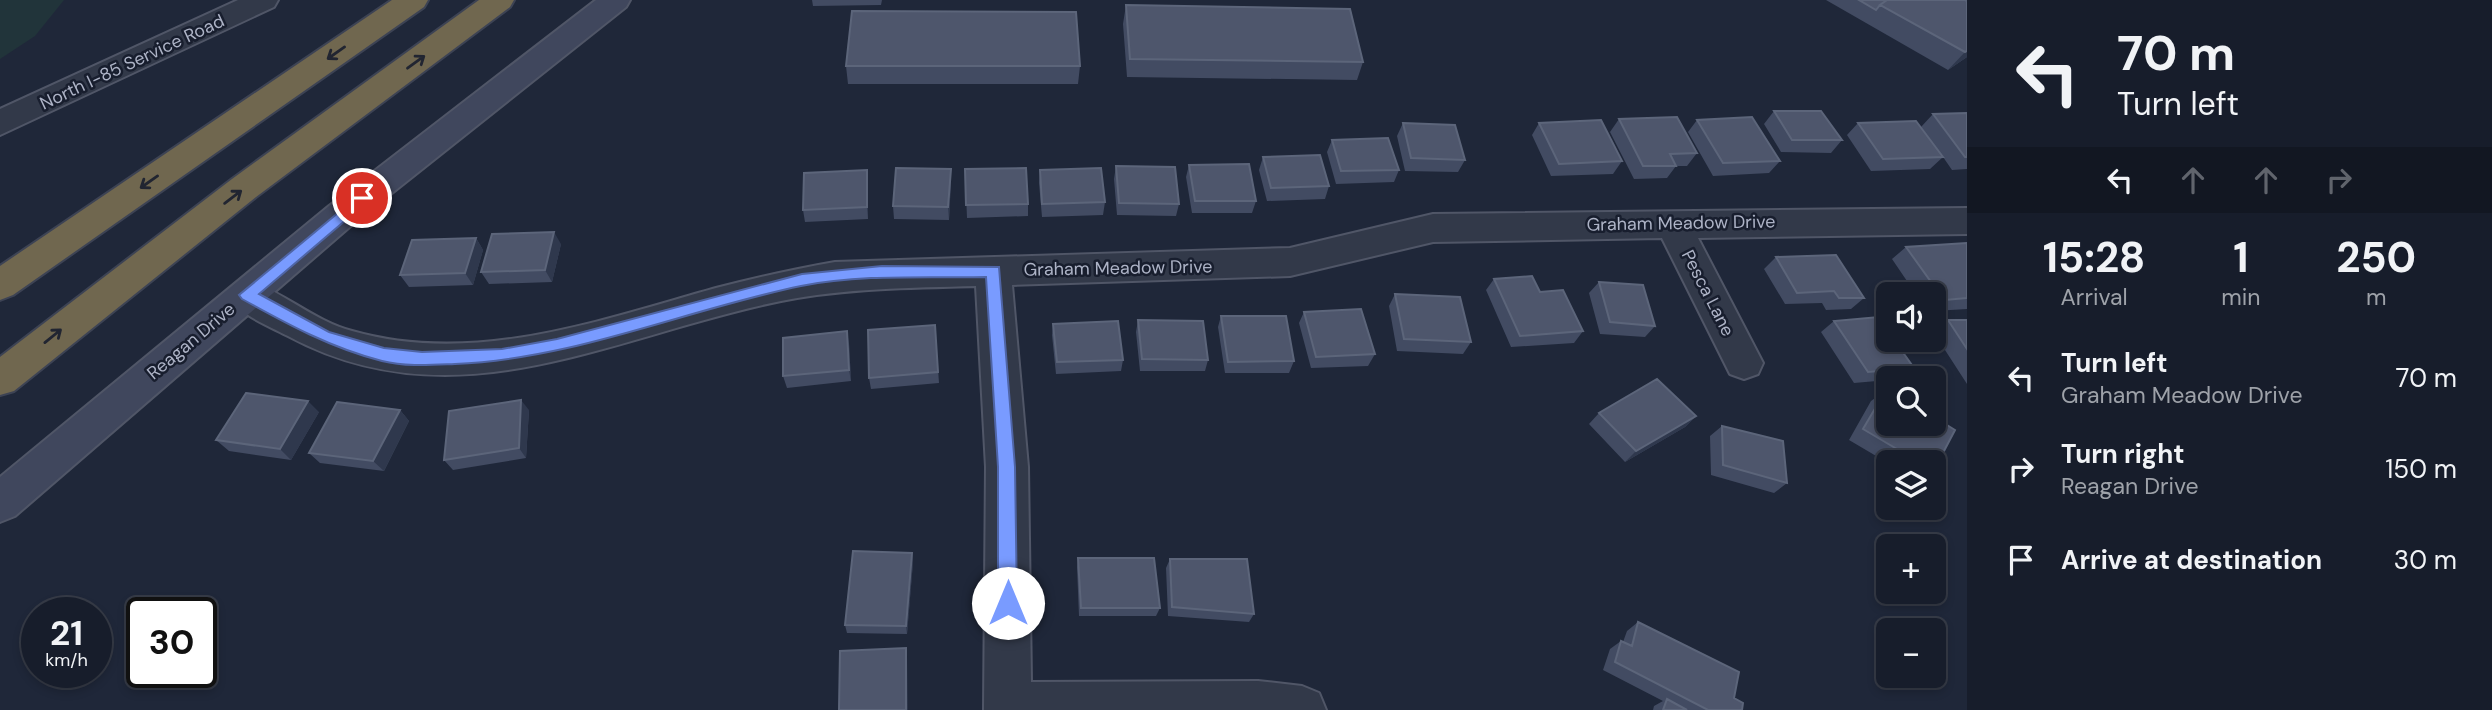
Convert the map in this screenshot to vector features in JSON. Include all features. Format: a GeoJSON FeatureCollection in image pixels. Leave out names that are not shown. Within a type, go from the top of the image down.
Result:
{"type":"FeatureCollection","features":[{"type":"Feature","properties":{"kind":"highway"},"geometry":{"type":"LineString","coordinates":[[0,285],[413,0]]}},
{"type":"Feature","properties":{"kind":"highway"},"geometry":{"type":"LineString","coordinates":[[0,379],[244,188],[499,0]]}},
{"type":"Feature","properties":{"kind":"street","name":"North I-85 Service Road"},"geometry":{"type":"LineString","coordinates":[[0,123],[263,0]]}},
{"type":"Feature","properties":{"kind":"street","name":"Reagan Drive"},"geometry":{"type":"LineString","coordinates":[[0,503],[455,123],[615,0]]}},
{"type":"Feature","properties":{"kind":"street","name":"Graham Meadow Drive"},"geometry":{"type":"LineString","coordinates":[[247,295],[351,347],[422,359],[465,359],[535,351],[802,280],[882,272],[1290,262],[1433,228],[1967,221]]}},
{"type":"Feature","properties":{"kind":"street","name":"Pesca Lane"},"geometry":{"type":"LineString","coordinates":[[1672,223],[1744,363]]}},
{"type":"Feature","properties":{"kind":"street"},"geometry":{"type":"LineString","coordinates":[[993,271],[1007,467],[1008,708],[1258,704],[1302,710]]}},
{"type":"Feature","properties":{"kind":"shaded area"},"geometry":{"type":"Polygon","coordinates":[[[0,0],[64,0],[35,36],[0,59],[0,0]]]}},
{"type":"Feature","properties":{"kind":"building"},"geometry":{"type":"Polygon","coordinates":[[[1859,0],[1887,0],[1876,10],[1859,0]]]}},
{"type":"Feature","properties":{"kind":"building"},"geometry":{"type":"Polygon","coordinates":[[[1887,0],[1967,1],[1967,51],[1880,5],[1887,0]]]}},
{"type":"Feature","properties":{"kind":"building"},"geometry":{"type":"Polygon","coordinates":[[[1126,5],[1350,9],[1363,62],[1130,59],[1126,5]]]}},
{"type":"Feature","properties":{"kind":"building"},"geometry":{"type":"Polygon","coordinates":[[[852,11],[1076,12],[1080,66],[846,66],[852,11]]]}},
{"type":"Feature","properties":{"kind":"building"},"geometry":{"type":"Polygon","coordinates":[[[1774,111],[1821,111],[1842,140],[1792,140],[1774,111]]]}},
{"type":"Feature","properties":{"kind":"building"},"geometry":{"type":"Polygon","coordinates":[[[1967,113],[1967,157],[1965,157],[1933,114],[1967,113]]]}},
{"type":"Feature","properties":{"kind":"building"},"geometry":{"type":"Polygon","coordinates":[[[1677,117],[1697,153],[1670,154],[1676,166],[1643,166],[1619,119],[1677,117]]]}},
{"type":"Feature","properties":{"kind":"building"},"geometry":{"type":"Polygon","coordinates":[[[1752,117],[1780,161],[1723,163],[1697,120],[1752,117]]]}},
{"type":"Feature","properties":{"kind":"building"},"geometry":{"type":"Polygon","coordinates":[[[1601,120],[1622,161],[1559,164],[1539,123],[1601,120]]]}},
{"type":"Feature","properties":{"kind":"building"},"geometry":{"type":"Polygon","coordinates":[[[1916,121],[1943,157],[1883,159],[1858,123],[1916,121]]]}},
{"type":"Feature","properties":{"kind":"building"},"geometry":{"type":"Polygon","coordinates":[[[1403,123],[1455,125],[1465,160],[1411,158],[1403,123]]]}},
{"type":"Feature","properties":{"kind":"building"},"geometry":{"type":"Polygon","coordinates":[[[1388,138],[1399,170],[1341,171],[1332,140],[1388,138]]]}},
{"type":"Feature","properties":{"kind":"building"},"geometry":{"type":"Polygon","coordinates":[[[1320,155],[1329,186],[1271,188],[1263,157],[1320,155]]]}},
{"type":"Feature","properties":{"kind":"building"},"geometry":{"type":"Polygon","coordinates":[[[1249,164],[1256,201],[1195,201],[1189,165],[1249,164]]]}},
{"type":"Feature","properties":{"kind":"building"},"geometry":{"type":"Polygon","coordinates":[[[1116,166],[1175,167],[1179,204],[1119,203],[1116,166]]]}},
{"type":"Feature","properties":{"kind":"building"},"geometry":{"type":"Polygon","coordinates":[[[896,168],[951,169],[948,207],[893,206],[896,168]]]}},
{"type":"Feature","properties":{"kind":"building"},"geometry":{"type":"Polygon","coordinates":[[[1026,168],[1028,204],[966,205],[965,169],[1026,168]]]}},
{"type":"Feature","properties":{"kind":"building"},"geometry":{"type":"Polygon","coordinates":[[[1101,168],[1105,202],[1042,204],[1040,170],[1101,168]]]}},
{"type":"Feature","properties":{"kind":"building"},"geometry":{"type":"Polygon","coordinates":[[[867,170],[867,207],[803,210],[804,173],[867,170]]]}},
{"type":"Feature","properties":{"kind":"building"},"geometry":{"type":"Polygon","coordinates":[[[554,232],[545,270],[481,272],[492,234],[554,232]]]}},
{"type":"Feature","properties":{"kind":"building"},"geometry":{"type":"Polygon","coordinates":[[[476,238],[465,273],[400,275],[412,240],[476,238]]]}},
{"type":"Feature","properties":{"kind":"building"},"geometry":{"type":"Polygon","coordinates":[[[1967,243],[1967,298],[1946,300],[1946,282],[1931,282],[1906,247],[1967,243]]]}},
{"type":"Feature","properties":{"kind":"building"},"geometry":{"type":"Polygon","coordinates":[[[1836,255],[1864,298],[1839,298],[1834,291],[1797,293],[1776,257],[1836,255]]]}},
{"type":"Feature","properties":{"kind":"building"},"geometry":{"type":"Polygon","coordinates":[[[1532,276],[1540,292],[1563,290],[1583,331],[1520,336],[1494,279],[1532,276]]]}},
{"type":"Feature","properties":{"kind":"building"},"geometry":{"type":"Polygon","coordinates":[[[1599,282],[1643,285],[1655,326],[1610,322],[1599,282]]]}},
{"type":"Feature","properties":{"kind":"building"},"geometry":{"type":"Polygon","coordinates":[[[1395,294],[1460,297],[1471,342],[1404,339],[1395,294]]]}},
{"type":"Feature","properties":{"kind":"building"},"geometry":{"type":"Polygon","coordinates":[[[1361,309],[1375,354],[1316,357],[1304,312],[1361,309]]]}},
{"type":"Feature","properties":{"kind":"building"},"geometry":{"type":"Polygon","coordinates":[[[1221,316],[1286,316],[1294,361],[1228,362],[1221,316]]]}},
{"type":"Feature","properties":{"kind":"building"},"geometry":{"type":"Polygon","coordinates":[[[1876,317],[1876,352],[1903,352],[1913,366],[1876,366],[1876,371],[1868,372],[1834,321],[1876,317]]]}},
{"type":"Feature","properties":{"kind":"building"},"geometry":{"type":"Polygon","coordinates":[[[1138,320],[1203,321],[1208,360],[1142,359],[1138,320]]]}},
{"type":"Feature","properties":{"kind":"building"},"geometry":{"type":"Polygon","coordinates":[[[1948,320],[1967,320],[1967,349],[1948,320]]]}},
{"type":"Feature","properties":{"kind":"building"},"geometry":{"type":"Polygon","coordinates":[[[1118,321],[1123,360],[1057,362],[1053,324],[1118,321]]]}},
{"type":"Feature","properties":{"kind":"building"},"geometry":{"type":"Polygon","coordinates":[[[935,325],[938,372],[869,378],[868,330],[935,325]]]}},
{"type":"Feature","properties":{"kind":"building"},"geometry":{"type":"Polygon","coordinates":[[[847,331],[849,370],[783,376],[783,338],[847,331]]]}},
{"type":"Feature","properties":{"kind":"building"},"geometry":{"type":"Polygon","coordinates":[[[1657,379],[1696,416],[1636,451],[1599,413],[1657,379]]]}},
{"type":"Feature","properties":{"kind":"building"},"geometry":{"type":"Polygon","coordinates":[[[246,393],[308,401],[280,449],[216,440],[246,393]]]}},
{"type":"Feature","properties":{"kind":"building"},"geometry":{"type":"Polygon","coordinates":[[[521,400],[519,448],[444,460],[449,411],[521,400]]]}},
{"type":"Feature","properties":{"kind":"building"},"geometry":{"type":"Polygon","coordinates":[[[337,402],[400,410],[373,461],[309,453],[337,402]]]}},
{"type":"Feature","properties":{"kind":"building"},"geometry":{"type":"Polygon","coordinates":[[[1876,407],[1876,436],[1946,436],[1946,424],[1955,430],[1944,450],[1899,450],[1863,429],[1876,407]]]}},
{"type":"Feature","properties":{"kind":"building"},"geometry":{"type":"Polygon","coordinates":[[[1722,426],[1783,441],[1787,483],[1723,465],[1722,426]]]}},
{"type":"Feature","properties":{"kind":"building"},"geometry":{"type":"Polygon","coordinates":[[[853,551],[912,553],[906,626],[845,625],[853,551]]]}},
{"type":"Feature","properties":{"kind":"building"},"geometry":{"type":"Polygon","coordinates":[[[1078,558],[1154,558],[1160,608],[1081,608],[1078,558]]]}},
{"type":"Feature","properties":{"kind":"building"},"geometry":{"type":"Polygon","coordinates":[[[1170,559],[1247,559],[1254,614],[1172,607],[1170,559]]]}},
{"type":"Feature","properties":{"kind":"building"},"geometry":{"type":"Polygon","coordinates":[[[1638,622],[1739,672],[1734,698],[1743,703],[1742,710],[1708,710],[1615,662],[1621,641],[1632,646],[1638,622]]]}},
{"type":"Feature","properties":{"kind":"building"},"geometry":{"type":"Polygon","coordinates":[[[906,648],[906,710],[839,710],[840,651],[906,648]]]}},
{"type":"Feature","properties":{"kind":"building"},"geometry":{"type":"Polygon","coordinates":[[[1667,699],[1687,710],[1663,710],[1667,699]]]}},
{"type":"Feature","properties":{"kind":"route"},"geometry":{"type":"LineString","coordinates":[[362,198],[247,295],[324,337],[384,355],[422,359],[465,359],[535,351],[802,280],[882,272],[993,271],[1007,467],[1008,603]]}}]}
